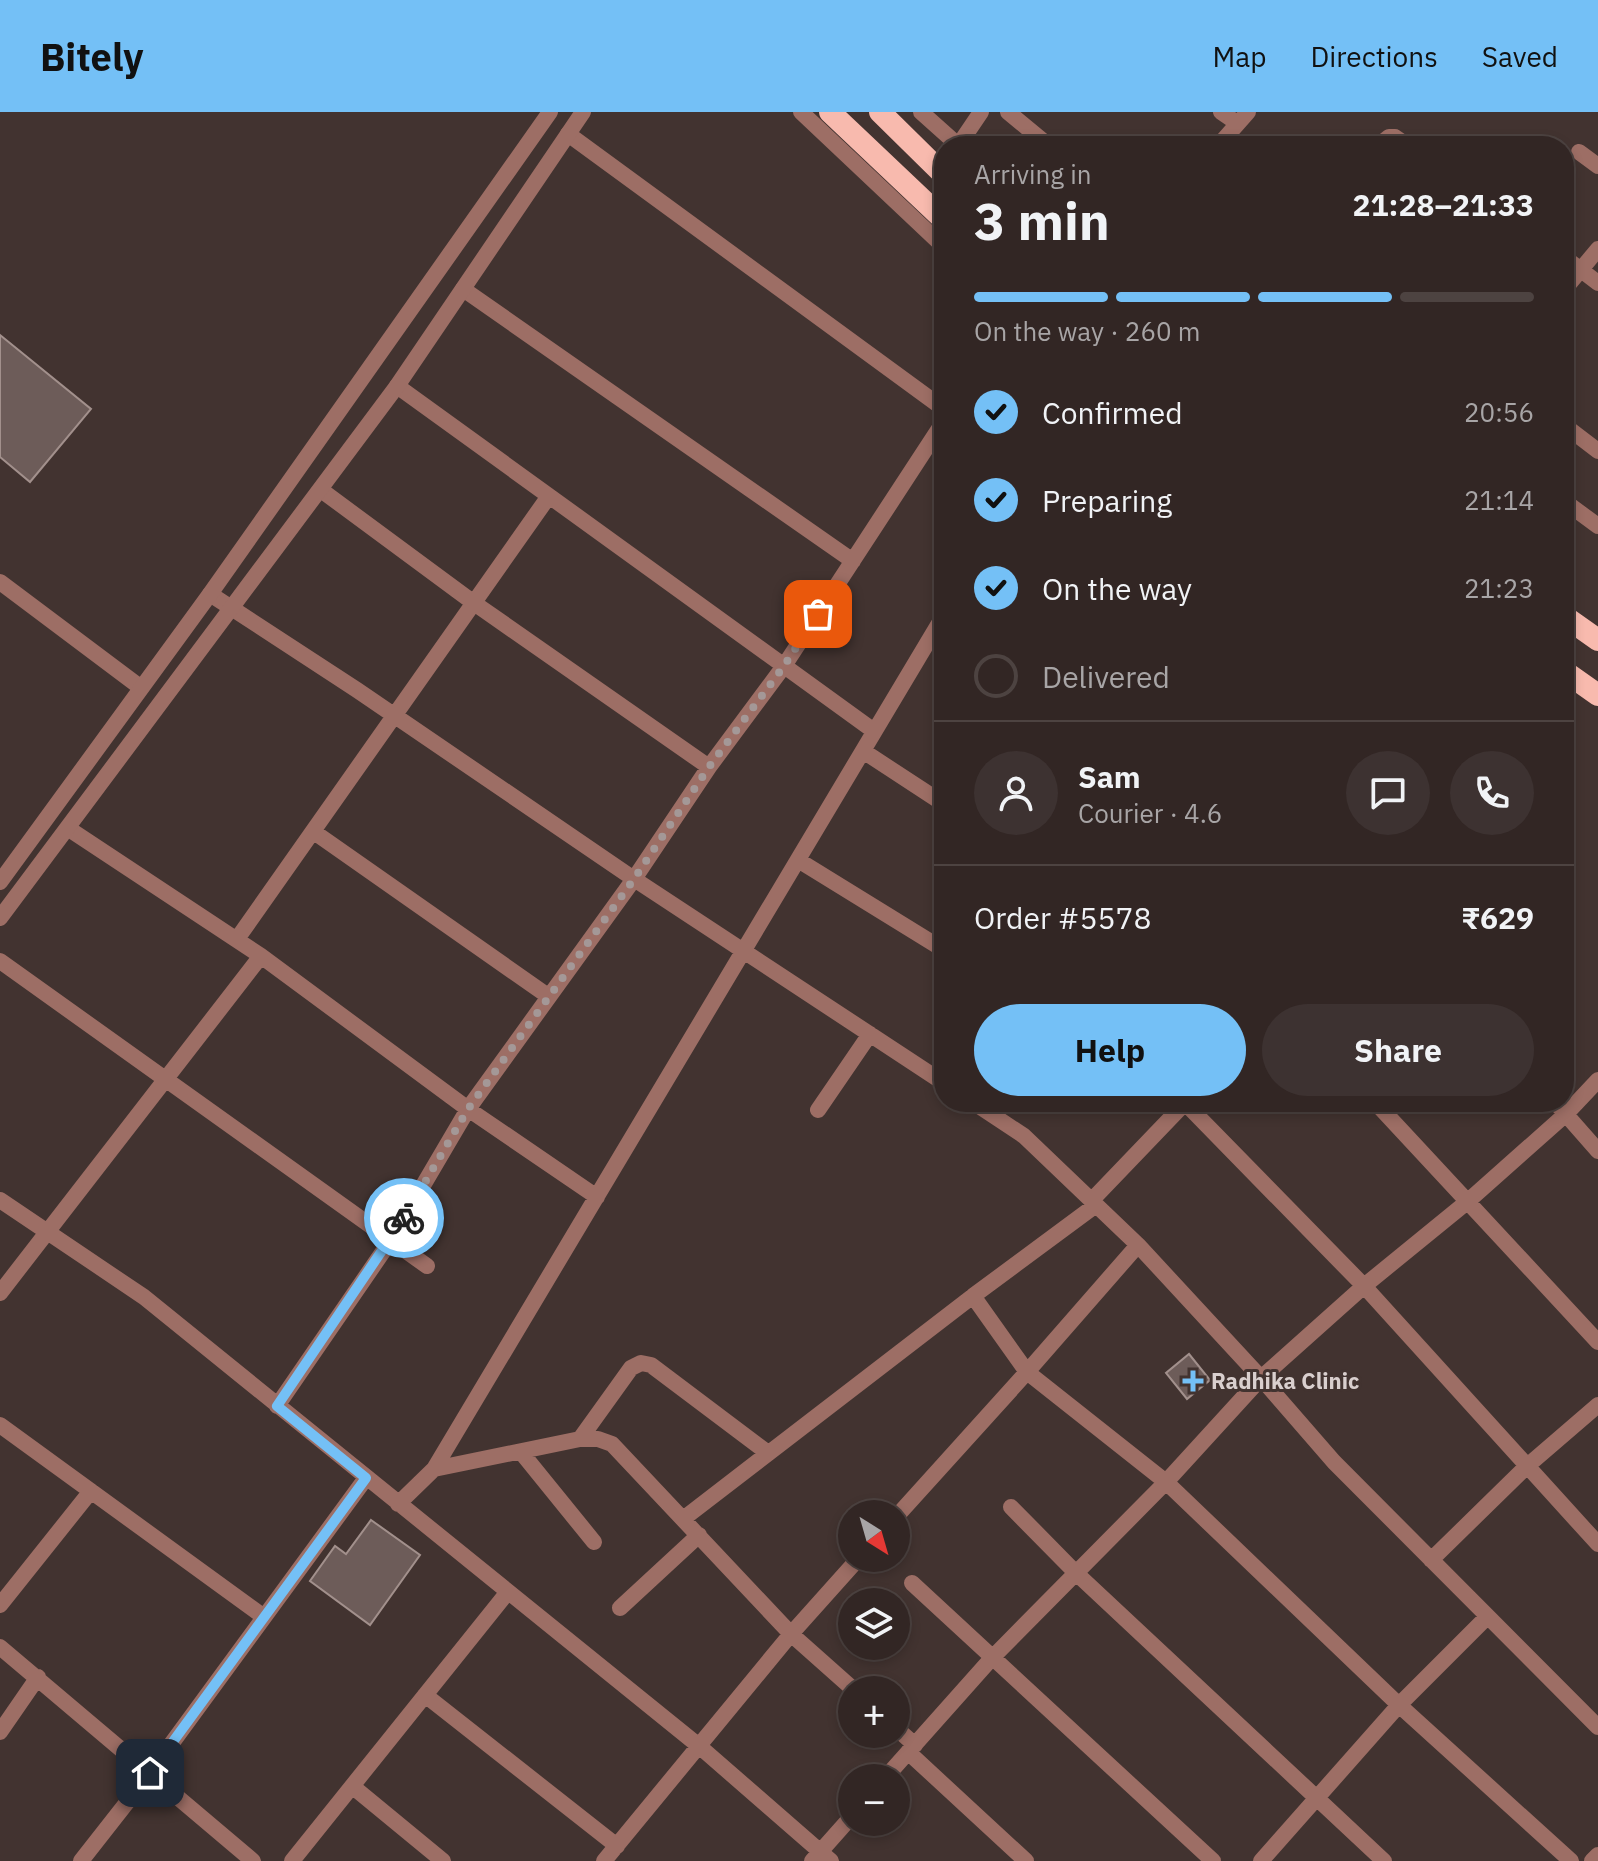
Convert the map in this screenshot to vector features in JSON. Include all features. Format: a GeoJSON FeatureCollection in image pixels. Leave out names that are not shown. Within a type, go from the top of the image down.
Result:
{"type":"FeatureCollection","features":[{"type":"Feature","properties":{"kind":"highway"},"geometry":{"type":"LineString","coordinates":[[830,112],[934,211]]}},
{"type":"Feature","properties":{"kind":"highway"},"geometry":{"type":"LineString","coordinates":[[880,112],[934,165]]}},
{"type":"Feature","properties":{"kind":"highway"},"geometry":{"type":"LineString","coordinates":[[1574,623],[1598,640]]}},
{"type":"Feature","properties":{"kind":"highway"},"geometry":{"type":"LineString","coordinates":[[1574,678],[1598,695]]}},
{"type":"Feature","properties":{"kind":"street"},"geometry":{"type":"LineString","coordinates":[[0,882],[210,594],[550,112]]}},
{"type":"Feature","properties":{"kind":"street"},"geometry":{"type":"LineString","coordinates":[[0,918],[397,386],[583,112]]}},
{"type":"Feature","properties":{"kind":"street"},"geometry":{"type":"LineString","coordinates":[[801,112],[934,238]]}},
{"type":"Feature","properties":{"kind":"street"},"geometry":{"type":"LineString","coordinates":[[921,112],[947,136]]}},
{"type":"Feature","properties":{"kind":"street"},"geometry":{"type":"LineString","coordinates":[[965,136],[981,112]]}},
{"type":"Feature","properties":{"kind":"street"},"geometry":{"type":"LineString","coordinates":[[1008,112],[1037,136]]}},
{"type":"Feature","properties":{"kind":"street"},"geometry":{"type":"LineString","coordinates":[[1221,112],[1242,118],[1227,136]]}},
{"type":"Feature","properties":{"kind":"street"},"geometry":{"type":"LineString","coordinates":[[568,134],[934,402]]}},
{"type":"Feature","properties":{"kind":"street"},"geometry":{"type":"LineString","coordinates":[[1579,152],[1598,166]]}},
{"type":"Feature","properties":{"kind":"street"},"geometry":{"type":"LineString","coordinates":[[1574,277],[1598,249]]}},
{"type":"Feature","properties":{"kind":"street"},"geometry":{"type":"LineString","coordinates":[[1574,263],[1598,283]]}},
{"type":"Feature","properties":{"kind":"street"},"geometry":{"type":"LineString","coordinates":[[463,289],[853,561]]}},
{"type":"Feature","properties":{"kind":"street"},"geometry":{"type":"LineString","coordinates":[[397,386],[874,731]]}},
{"type":"Feature","properties":{"kind":"street"},"geometry":{"type":"LineString","coordinates":[[1574,433],[1598,451]]}},
{"type":"Feature","properties":{"kind":"street"},"geometry":{"type":"LineString","coordinates":[[277,1406],[391,1240],[468,1109],[634,879],[709,767],[784,666],[934,436]]}},
{"type":"Feature","properties":{"kind":"street"},"geometry":{"type":"LineString","coordinates":[[321,490],[474,603],[709,767]]}},
{"type":"Feature","properties":{"kind":"street"},"geometry":{"type":"LineString","coordinates":[[237,939],[549,496]]}},
{"type":"Feature","properties":{"kind":"street"},"geometry":{"type":"LineString","coordinates":[[1574,508],[1598,526]]}},
{"type":"Feature","properties":{"kind":"street"},"geometry":{"type":"LineString","coordinates":[[0,582],[140,687]]}},
{"type":"Feature","properties":{"kind":"street"},"geometry":{"type":"LineString","coordinates":[[210,594],[934,1076]]}},
{"type":"Feature","properties":{"kind":"street"},"geometry":{"type":"LineString","coordinates":[[398,1504],[434,1469],[934,631]]}},
{"type":"Feature","properties":{"kind":"street"},"geometry":{"type":"LineString","coordinates":[[929,639],[934,642]]}},
{"type":"Feature","properties":{"kind":"street"},"geometry":{"type":"LineString","coordinates":[[863,751],[934,797]]}},
{"type":"Feature","properties":{"kind":"street"},"geometry":{"type":"LineString","coordinates":[[69,829],[237,939],[468,1109],[597,1197]]}},
{"type":"Feature","properties":{"kind":"street"},"geometry":{"type":"LineString","coordinates":[[314,832],[548,996]]}},
{"type":"Feature","properties":{"kind":"street"},"geometry":{"type":"LineString","coordinates":[[798,860],[934,944]]}},
{"type":"Feature","properties":{"kind":"street"},"geometry":{"type":"LineString","coordinates":[[0,1293],[261,956]]}},
{"type":"Feature","properties":{"kind":"street"},"geometry":{"type":"LineString","coordinates":[[0,961],[427,1266]]}},
{"type":"Feature","properties":{"kind":"street"},"geometry":{"type":"LineString","coordinates":[[818,1110],[870,1034]]}},
{"type":"Feature","properties":{"kind":"street"},"geometry":{"type":"LineString","coordinates":[[1574,1098],[1598,1080]]}},
{"type":"Feature","properties":{"kind":"street"},"geometry":{"type":"LineString","coordinates":[[988,1112],[1024,1136],[1138,1245],[1334,1462],[1598,1727]]}},
{"type":"Feature","properties":{"kind":"street"},"geometry":{"type":"LineString","coordinates":[[683,1519],[1094,1203],[1177,1112]]}},
{"type":"Feature","properties":{"kind":"street"},"geometry":{"type":"LineString","coordinates":[[1194,1112],[1364,1286],[1598,1544]]}},
{"type":"Feature","properties":{"kind":"street"},"geometry":{"type":"LineString","coordinates":[[1384,1112],[1598,1342]]}},
{"type":"Feature","properties":{"kind":"street"},"geometry":{"type":"LineString","coordinates":[[898,1764],[991,1659],[1166,1482],[1261,1378],[1364,1286],[1467,1202],[1557,1112]]}},
{"type":"Feature","properties":{"kind":"street"},"geometry":{"type":"LineString","coordinates":[[1564,1112],[1598,1151]]}},
{"type":"Feature","properties":{"kind":"street"},"geometry":{"type":"LineString","coordinates":[[0,1200],[144,1297],[699,1746],[821,1858],[838,1835]]}},
{"type":"Feature","properties":{"kind":"street"},"geometry":{"type":"LineString","coordinates":[[910,1502],[1138,1245]]}},
{"type":"Feature","properties":{"kind":"street"},"geometry":{"type":"LineString","coordinates":[[973,1296],[1027,1372],[1166,1482],[1399,1705],[1571,1861]]}},
{"type":"Feature","properties":{"kind":"street"},"geometry":{"type":"LineString","coordinates":[[580,1439],[631,1368],[641,1363],[651,1365],[768,1453]]}},
{"type":"Feature","properties":{"kind":"street"},"geometry":{"type":"LineString","coordinates":[[1431,1560],[1526,1467],[1598,1405]]}},
{"type":"Feature","properties":{"kind":"street"},"geometry":{"type":"LineString","coordinates":[[0,1425],[264,1617]]}},
{"type":"Feature","properties":{"kind":"street"},"geometry":{"type":"LineString","coordinates":[[434,1469],[580,1439],[598,1439],[612,1444],[791,1634],[838,1676]]}},
{"type":"Feature","properties":{"kind":"street"},"geometry":{"type":"LineString","coordinates":[[521,1452],[594,1542]]}},
{"type":"Feature","properties":{"kind":"street"},"geometry":{"type":"LineString","coordinates":[[81,1861],[150,1773],[366,1478]]}},
{"type":"Feature","properties":{"kind":"street"},"geometry":{"type":"LineString","coordinates":[[0,1605],[91,1491]]}},
{"type":"Feature","properties":{"kind":"street"},"geometry":{"type":"LineString","coordinates":[[1011,1507],[1076,1573],[1384,1861]]}},
{"type":"Feature","properties":{"kind":"street"},"geometry":{"type":"LineString","coordinates":[[620,1608],[699,1535]]}},
{"type":"Feature","properties":{"kind":"street"},"geometry":{"type":"LineString","coordinates":[[604,1861],[791,1634],[846,1572]]}},
{"type":"Feature","properties":{"kind":"street"},"geometry":{"type":"LineString","coordinates":[[912,1583],[1213,1861]]}},
{"type":"Feature","properties":{"kind":"street"},"geometry":{"type":"LineString","coordinates":[[292,1861],[507,1593]]}},
{"type":"Feature","properties":{"kind":"street"},"geometry":{"type":"LineString","coordinates":[[1261,1861],[1399,1705],[1487,1617]]}},
{"type":"Feature","properties":{"kind":"street"},"geometry":{"type":"LineString","coordinates":[[0,1647],[253,1861]]}},
{"type":"Feature","properties":{"kind":"street"},"geometry":{"type":"LineString","coordinates":[[0,1732],[38,1677]]}},
{"type":"Feature","properties":{"kind":"street"},"geometry":{"type":"LineString","coordinates":[[425,1695],[617,1846]]}},
{"type":"Feature","properties":{"kind":"street"},"geometry":{"type":"LineString","coordinates":[[910,1746],[1026,1861]]}},
{"type":"Feature","properties":{"kind":"street"},"geometry":{"type":"LineString","coordinates":[[352,1786],[443,1861]]}},
{"type":"Feature","properties":{"kind":"street"},"geometry":{"type":"LineString","coordinates":[[1592,1861],[1598,1855]]}},
{"type":"Feature","properties":{"kind":"building"},"geometry":{"type":"Polygon","coordinates":[[[0,335],[91,409],[30,482],[0,457],[0,335]]]}},
{"type":"Feature","properties":{"kind":"building"},"geometry":{"type":"Polygon","coordinates":[[[1189,1354],[1210,1380],[1187,1399],[1166,1373],[1189,1354]]]}},
{"type":"Feature","properties":{"kind":"building"},"geometry":{"type":"Polygon","coordinates":[[[371,1520],[420,1555],[370,1625],[310,1581],[335,1546],[346,1554],[371,1520]]]}},
{"type":"Feature","properties":{"kind":"way so far"},"geometry":{"type":"LineString","coordinates":[[404,1218],[468,1109],[634,879],[818,614]]}},
{"type":"Feature","properties":{"kind":"place","name":"Radhika Clinic"},"geometry":{"type":"Point","coordinates":[1193,1381]}},
{"type":"Feature","properties":{"kind":"route"},"geometry":{"type":"LineString","coordinates":[[150,1773],[366,1478],[277,1406],[404,1218]]}}]}
